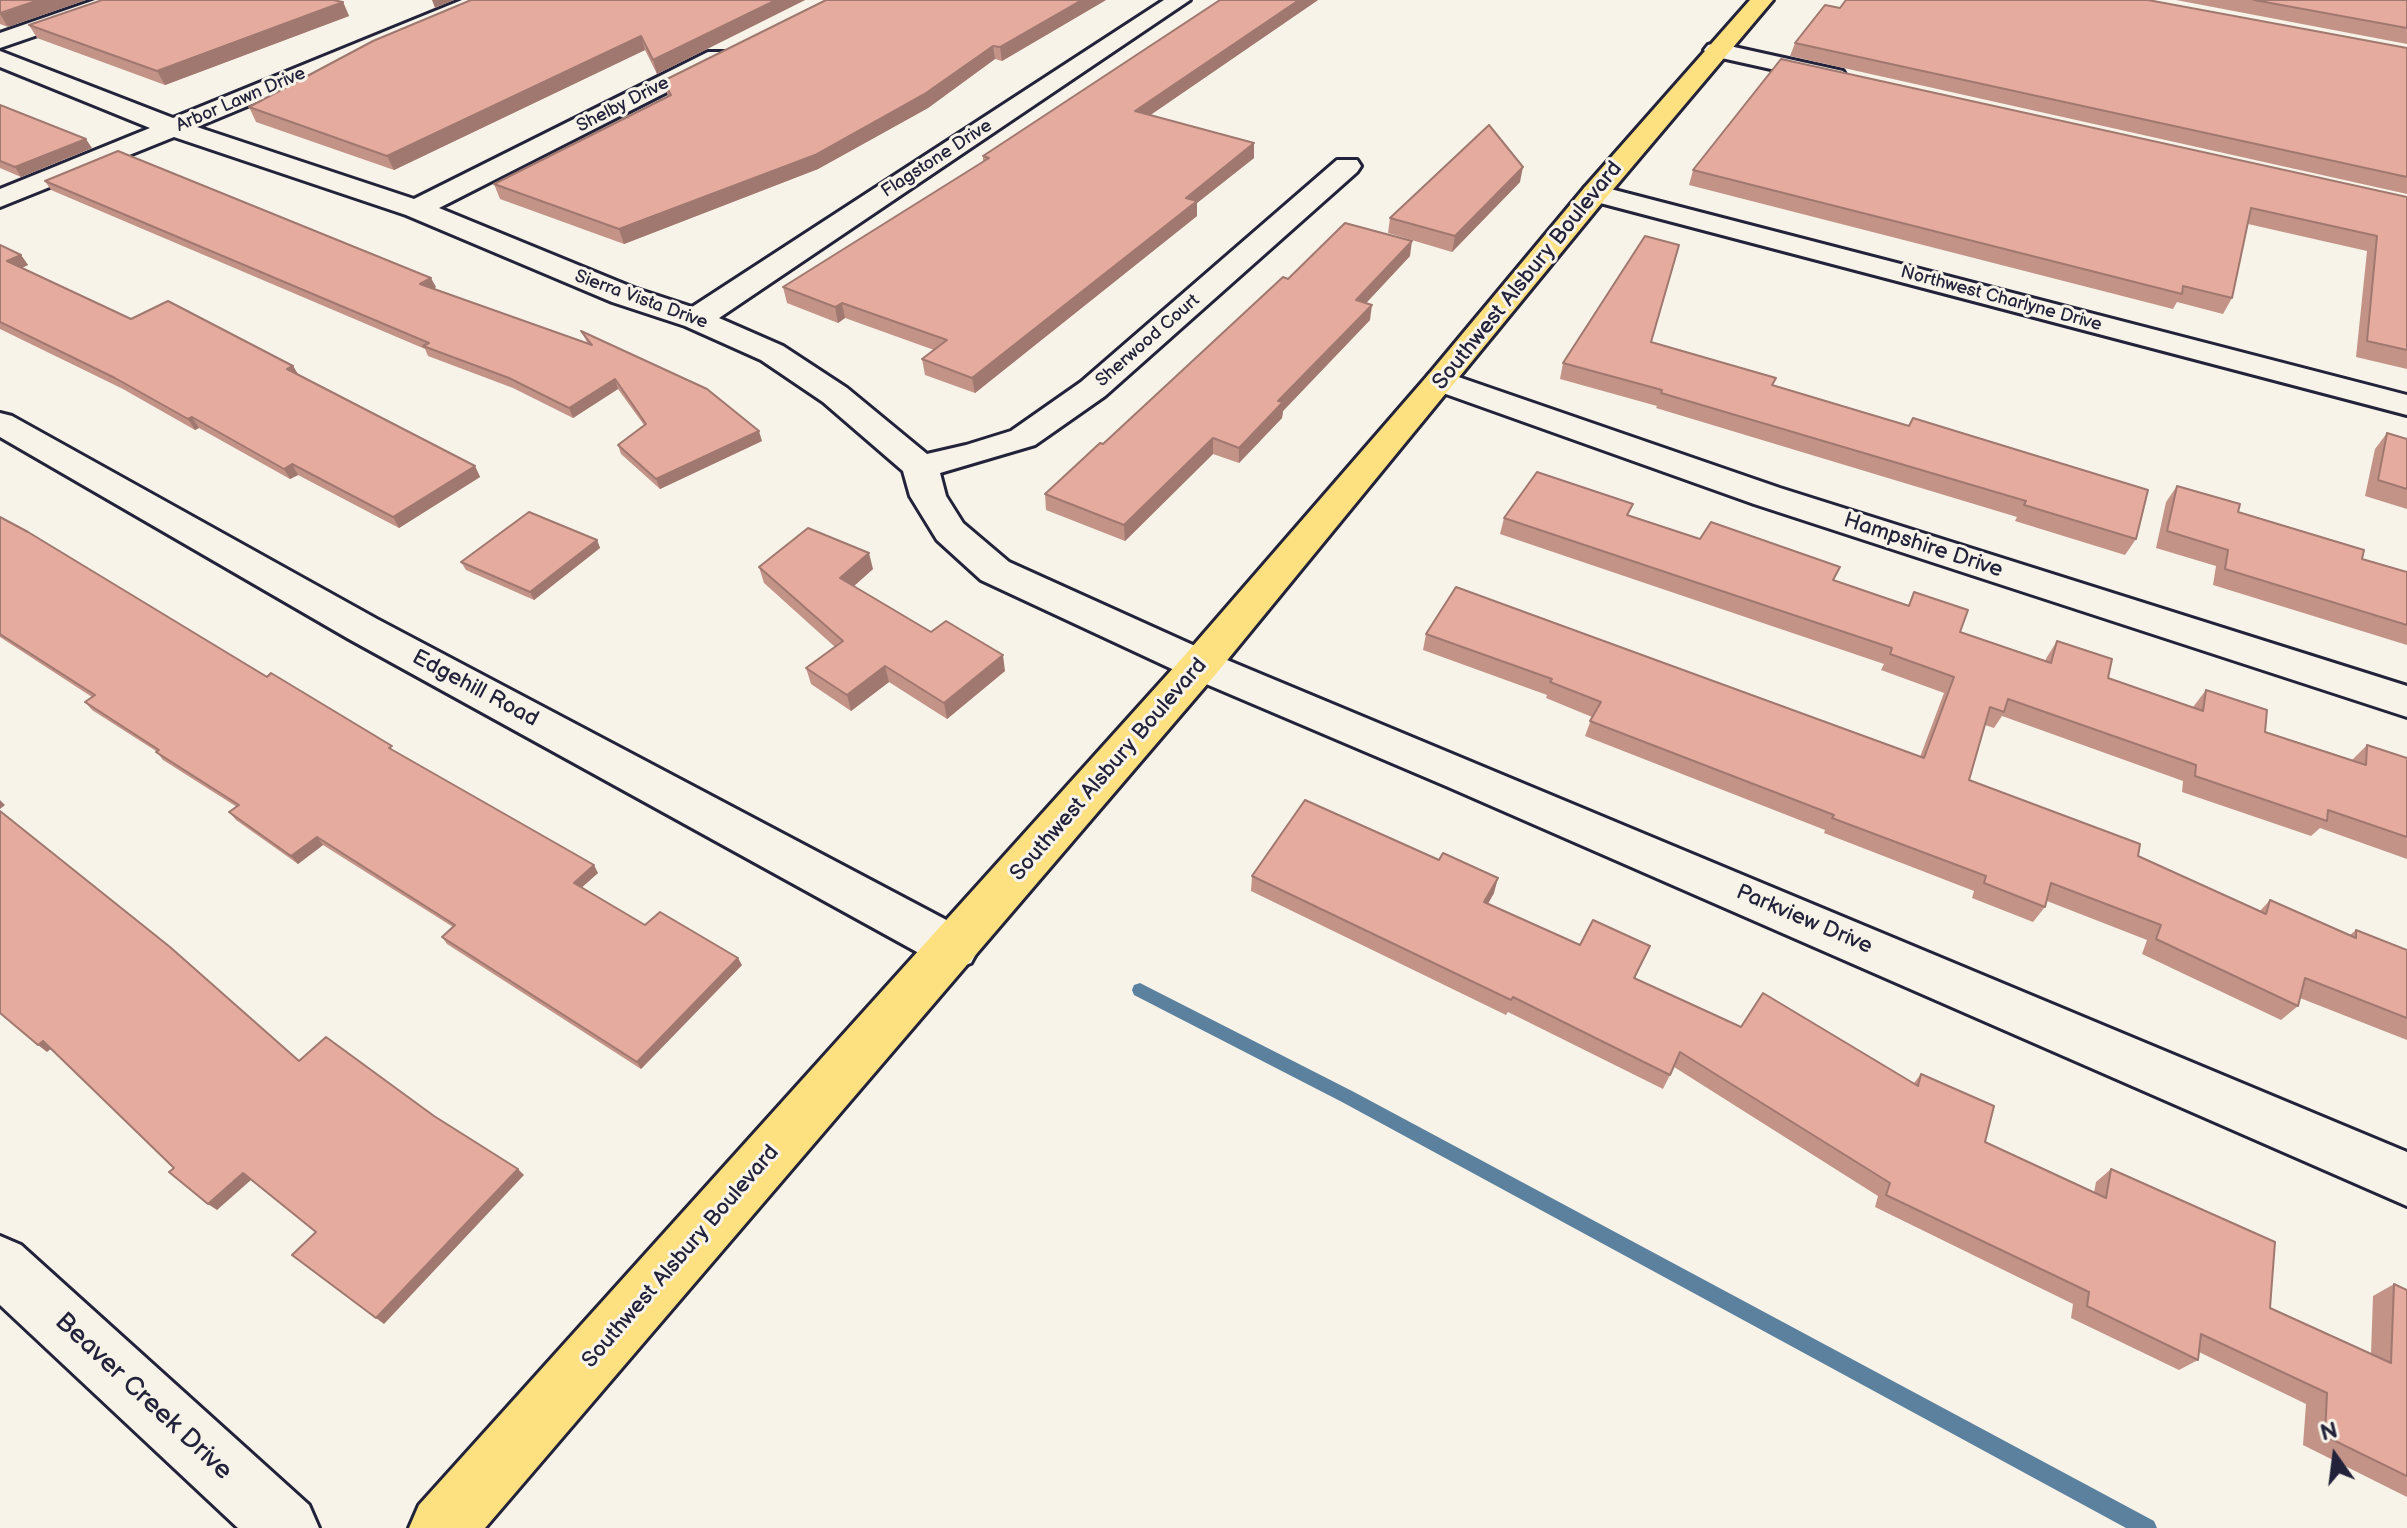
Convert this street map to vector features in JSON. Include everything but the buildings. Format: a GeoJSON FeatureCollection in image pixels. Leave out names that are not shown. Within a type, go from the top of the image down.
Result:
{"type":"FeatureCollection","features":[{"type":"Feature","properties":{"kind":"main road","name":"Southwest Alsbury Boulevard"},"geometry":{"type":"LineString","coordinates":[[442,1528],[1200,665],[1441,381],[1595,193],[1762,0]]}},
{"type":"Feature","properties":{"kind":"street"},"geometry":{"type":"LineString","coordinates":[[0,41],[117,0]]}},
{"type":"Feature","properties":{"kind":"street","name":"Arbor Lawn Drive"},"geometry":{"type":"LineString","coordinates":[[0,199],[482,0]]}},
{"type":"Feature","properties":{"kind":"street","name":"Flagstone Drive"},"geometry":{"type":"LineString","coordinates":[[696,319],[1179,0]]}},
{"type":"Feature","properties":{"kind":"street","name":"Shelby Drive"},"geometry":{"type":"LineString","coordinates":[[416,209],[734,49]]}},
{"type":"Feature","properties":{"kind":"street"},"geometry":{"type":"LineString","coordinates":[[1716,50],[1856,81]]}},
{"type":"Feature","properties":{"kind":"street","name":"Sierra Vista Drive"},"geometry":{"type":"LineString","coordinates":[[0,58],[174,128],[416,209],[623,295],[696,319],[772,353],[835,395],[920,467]]}},
{"type":"Feature","properties":{"kind":"street","name":"Sherwood Court"},"geometry":{"type":"LineString","coordinates":[[920,467],[1023,438],[1093,389],[1347,166]]}},
{"type":"Feature","properties":{"kind":"street","name":"Northwest Charlyne Drive"},"geometry":{"type":"LineString","coordinates":[[1595,193],[2407,405]]}},
{"type":"Feature","properties":{"kind":"street","name":"Hampshire Drive"},"geometry":{"type":"LineString","coordinates":[[1441,381],[1767,496],[2407,702]]}},
{"type":"Feature","properties":{"kind":"street","name":"Edgehill Road"},"geometry":{"type":"LineString","coordinates":[[0,423],[363,629],[954,948]]}},
{"type":"Feature","properties":{"kind":"street"},"geometry":{"type":"LineString","coordinates":[[920,467],[928,496],[950,531],[995,571],[1200,665]]}},
{"type":"Feature","properties":{"kind":"street","name":"Parkview Drive"},"geometry":{"type":"LineString","coordinates":[[1200,665],[1491,786],[2407,1179]]}},
{"type":"Feature","properties":{"kind":"street","name":"Beaver Creek Drive"},"geometry":{"type":"LineString","coordinates":[[0,1265],[286,1528]]}},
{"type":"Feature","properties":{"kind":"waterway"},"geometry":{"type":"LineString","coordinates":[[1140,990],[1348,1097],[2147,1528]]}}]}
